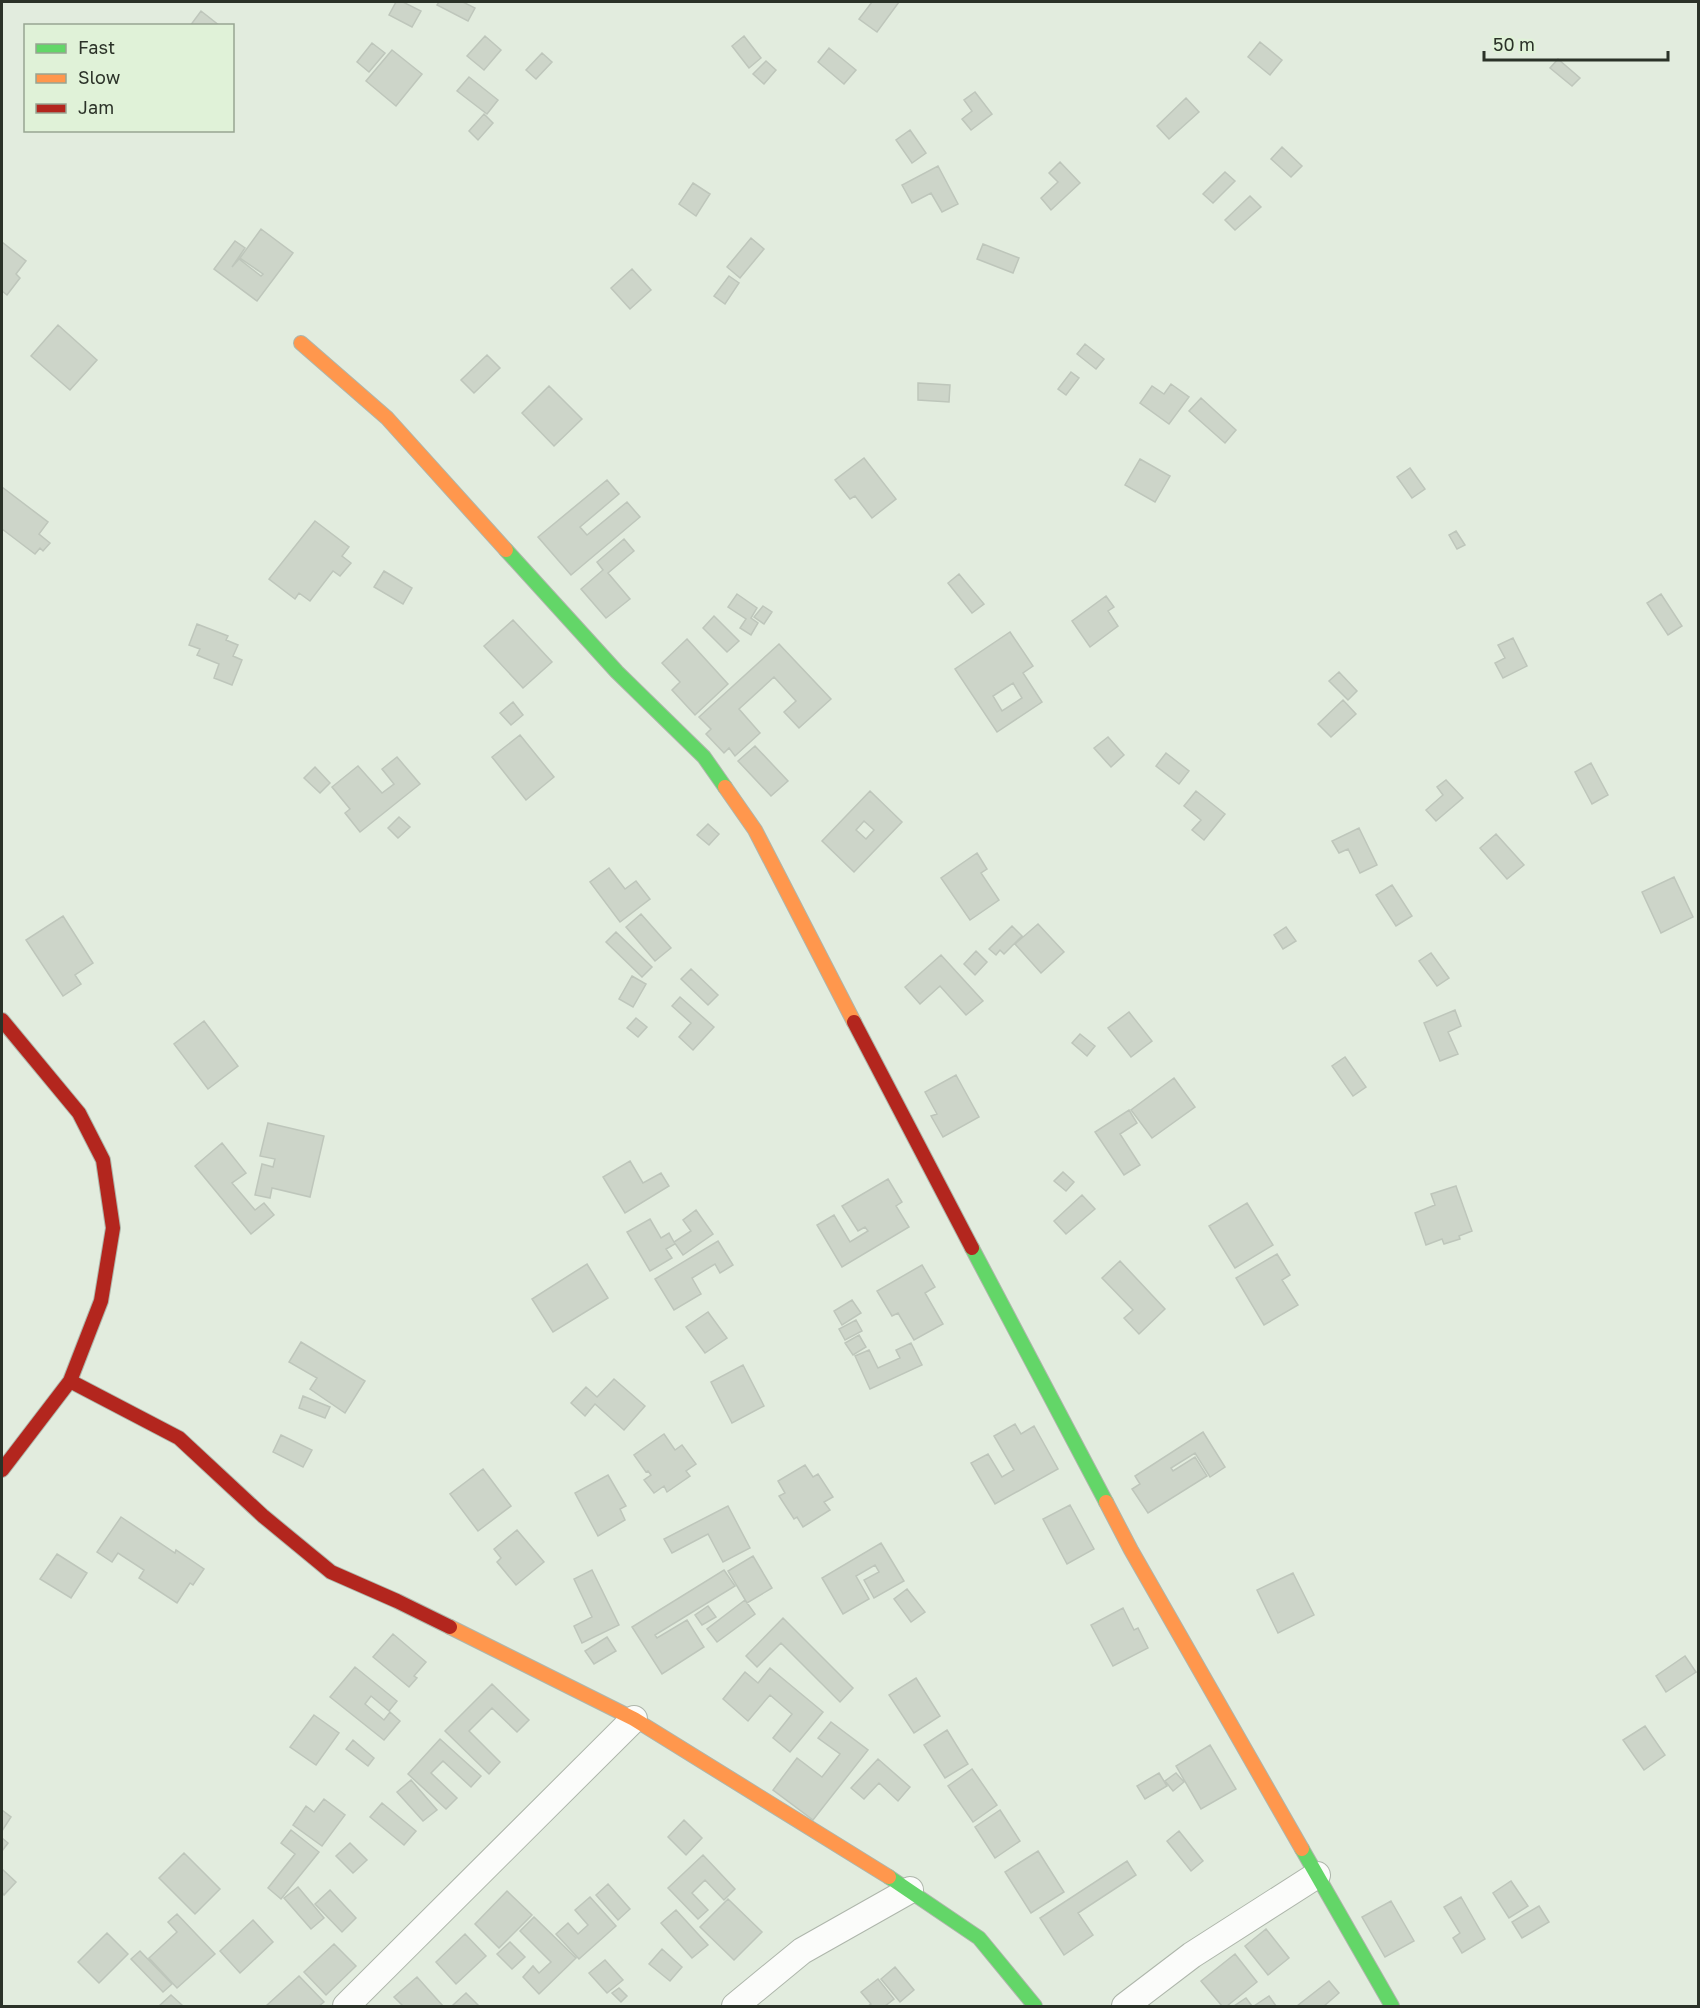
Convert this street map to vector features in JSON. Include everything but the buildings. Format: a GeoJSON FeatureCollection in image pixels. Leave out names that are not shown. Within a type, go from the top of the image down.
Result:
{"type":"FeatureCollection","features":[{"type":"Feature","properties":{"kind":"street"},"geometry":{"type":"LineString","coordinates":[[301,343],[387,418],[617,672],[704,757],[756,830],[862,1038],[1131,1550],[1392,2007]]}},
{"type":"Feature","properties":{"kind":"street"},"geometry":{"type":"LineString","coordinates":[[2,1020],[79,1113],[103,1160],[113,1228],[101,1301],[70,1382],[2,1470]]}},
{"type":"Feature","properties":{"kind":"street"},"geometry":{"type":"LineString","coordinates":[[70,1382],[179,1438],[263,1516],[331,1572],[397,1601],[634,1719],[909,1890],[979,1938],[1035,2007]]}},
{"type":"Feature","properties":{"kind":"street"},"geometry":{"type":"LineString","coordinates":[[346,2007],[634,1719]]}},
{"type":"Feature","properties":{"kind":"street"},"geometry":{"type":"LineString","coordinates":[[1125,2007],[1192,1955],[1317,1875]]}},
{"type":"Feature","properties":{"kind":"street"},"geometry":{"type":"LineString","coordinates":[[735,2007],[802,1951],[909,1890]]}},
{"type":"Feature","properties":{"kind":"traffic: fast"},"geometry":{"type":"LineString","coordinates":[[506,550],[617,672],[704,757],[725,787]]}},
{"type":"Feature","properties":{"kind":"traffic: fast"},"geometry":{"type":"LineString","coordinates":[[972,1248],[1106,1502]]}},
{"type":"Feature","properties":{"kind":"traffic: fast"},"geometry":{"type":"LineString","coordinates":[[1302,1849],[1392,2006]]}},
{"type":"Feature","properties":{"kind":"traffic: fast"},"geometry":{"type":"LineString","coordinates":[[889,1877],[979,1938],[1035,2006]]}},
{"type":"Feature","properties":{"kind":"traffic: slow"},"geometry":{"type":"LineString","coordinates":[[301,343],[387,418],[506,550]]}},
{"type":"Feature","properties":{"kind":"traffic: slow"},"geometry":{"type":"LineString","coordinates":[[725,787],[755,830],[854,1022]]}},
{"type":"Feature","properties":{"kind":"traffic: slow"},"geometry":{"type":"LineString","coordinates":[[1106,1502],[1131,1550],[1302,1849]]}},
{"type":"Feature","properties":{"kind":"traffic: slow"},"geometry":{"type":"LineString","coordinates":[[450,1627],[634,1719],[889,1877]]}},
{"type":"Feature","properties":{"kind":"traffic: jam"},"geometry":{"type":"LineString","coordinates":[[2,1020],[79,1113],[103,1160],[113,1228],[101,1301],[70,1381],[2,1470]]}},
{"type":"Feature","properties":{"kind":"traffic: jam"},"geometry":{"type":"LineString","coordinates":[[854,1022],[972,1248]]}},
{"type":"Feature","properties":{"kind":"traffic: jam"},"geometry":{"type":"LineString","coordinates":[[70,1381],[179,1438],[263,1516],[331,1572],[450,1627]]}}]}
